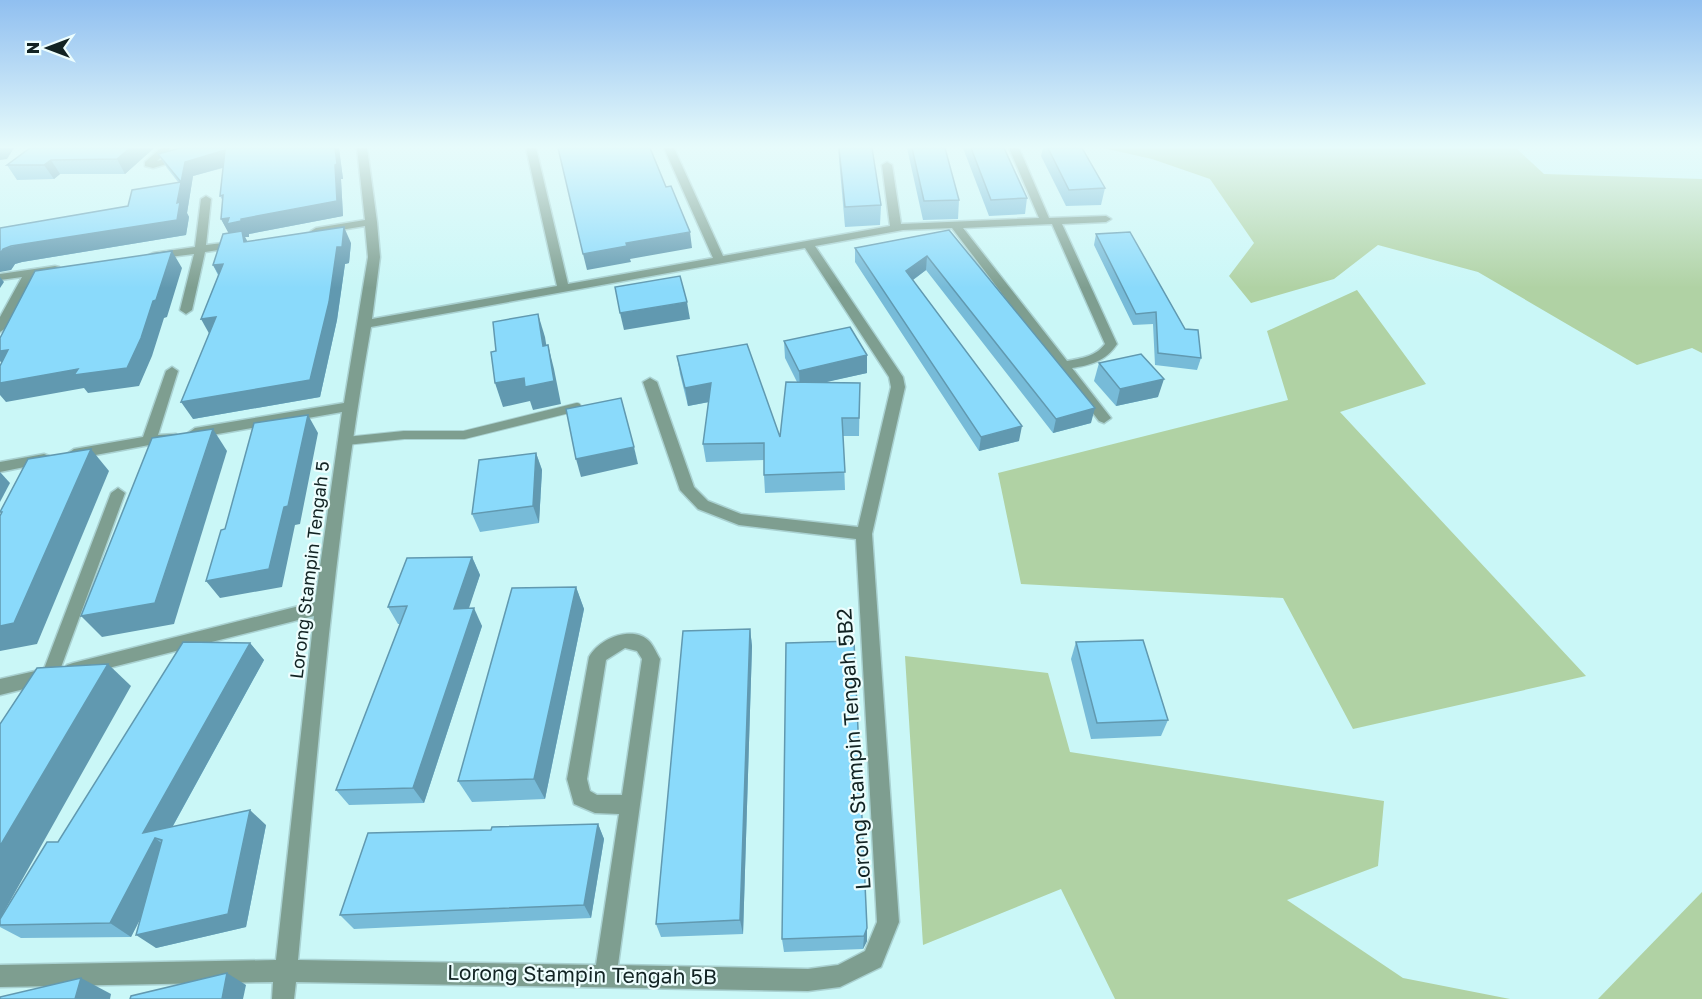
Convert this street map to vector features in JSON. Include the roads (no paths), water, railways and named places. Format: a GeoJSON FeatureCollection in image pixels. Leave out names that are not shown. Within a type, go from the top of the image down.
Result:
{"type":"FeatureCollection","features":[{"type":"Feature","properties":{"kind":"street","name":"Lorong Stampin Tengah 5"},"geometry":{"type":"LineString","coordinates":[[283,999],[323,608],[350,406],[366,324],[375,256],[368,195]]}},
{"type":"Feature","properties":{"kind":"street"},"geometry":{"type":"LineString","coordinates":[[542,195],[563,288]]}},
{"type":"Feature","properties":{"kind":"street"},"geometry":{"type":"LineString","coordinates":[[690,195],[720,261]]}},
{"type":"Feature","properties":{"kind":"street"},"geometry":{"type":"LineString","coordinates":[[891,195],[896,228]]}},
{"type":"Feature","properties":{"kind":"street"},"geometry":{"type":"LineString","coordinates":[[1037,195],[1110,344],[1107,351],[1098,358],[1064,365]]}},
{"type":"Feature","properties":{"kind":"street"},"geometry":{"type":"LineString","coordinates":[[186,310],[200,250],[206,199]]}},
{"type":"Feature","properties":{"kind":"street"},"geometry":{"type":"LineString","coordinates":[[366,324],[896,228],[1106,219]]}},
{"type":"Feature","properties":{"kind":"street"},"geometry":{"type":"LineString","coordinates":[[303,233],[372,222]]}},
{"type":"Feature","properties":{"kind":"street"},"geometry":{"type":"LineString","coordinates":[[955,225],[1104,418]]}},
{"type":"Feature","properties":{"kind":"street"},"geometry":{"type":"LineString","coordinates":[[143,257],[246,242]]}},
{"type":"Feature","properties":{"kind":"street","name":"Lorong Stampin Tengah 5B2"},"geometry":{"type":"LineString","coordinates":[[808,244],[896,377],[897,387],[864,534],[888,922],[873,959]]}},
{"type":"Feature","properties":{"kind":"street"},"geometry":{"type":"LineString","coordinates":[[0,277],[64,268]]}},
{"type":"Feature","properties":{"kind":"street"},"geometry":{"type":"LineString","coordinates":[[0,328],[30,273]]}},
{"type":"Feature","properties":{"kind":"street"},"geometry":{"type":"LineString","coordinates":[[149,441],[172,371]]}},
{"type":"Feature","properties":{"kind":"street"},"geometry":{"type":"LineString","coordinates":[[650,382],[687,490],[703,505],[739,519],[864,534]]}},
{"type":"Feature","properties":{"kind":"street"},"geometry":{"type":"LineString","coordinates":[[0,467],[350,406]]}},
{"type":"Feature","properties":{"kind":"street"},"geometry":{"type":"LineString","coordinates":[[50,676],[118,493]]}},
{"type":"Feature","properties":{"kind":"street"},"geometry":{"type":"LineString","coordinates":[[0,687],[323,608]]}},
{"type":"Feature","properties":{"kind":"street"},"geometry":{"type":"LineString","coordinates":[[606,975],[651,659],[642,646],[628,641],[610,645],[598,657],[577,779],[581,797],[595,804],[630,805]]}},
{"type":"Feature","properties":{"kind":"street"},"geometry":{"type":"LineString","coordinates":[[19,699],[31,680]]}},
{"type":"Feature","properties":{"kind":"street","name":"Lorong Stampin Tengah 5B"},"geometry":{"type":"LineString","coordinates":[[0,976],[287,971],[808,980],[840,975],[873,959]]}},
{"type":"Feature","properties":{"kind":"lane"},"geometry":{"type":"LineString","coordinates":[[346,441],[404,435],[464,435],[578,407]]}}]}
